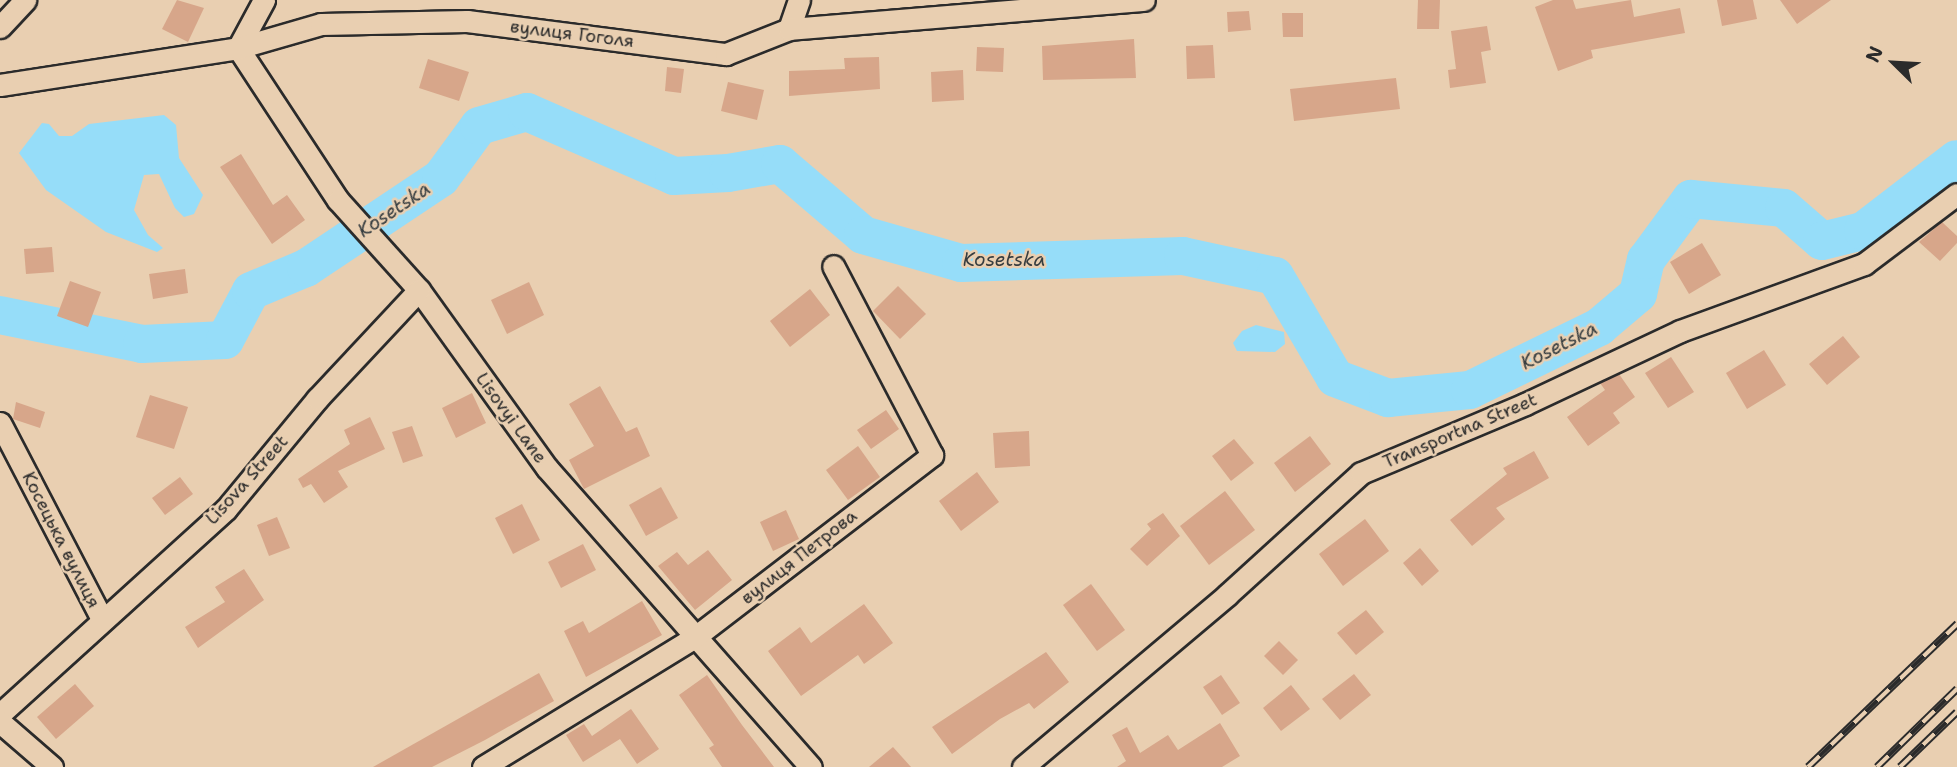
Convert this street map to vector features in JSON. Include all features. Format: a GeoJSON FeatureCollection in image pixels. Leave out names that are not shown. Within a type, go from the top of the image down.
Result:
{"type":"FeatureCollection","features":[{"type":"Feature","properties":{"kind":"street"},"geometry":{"type":"LineString","coordinates":[[0,27],[25,0]]}},
{"type":"Feature","properties":{"kind":"street"},"geometry":{"type":"LineString","coordinates":[[238,48],[264,0]]}},
{"type":"Feature","properties":{"kind":"street"},"geometry":{"type":"LineString","coordinates":[[789,29],[800,0]]}},
{"type":"Feature","properties":{"kind":"street","name":"вулиця Гоголя"},"geometry":{"type":"LineString","coordinates":[[0,85],[238,48],[321,24],[467,21],[726,54],[789,29],[1144,0]]}},
{"type":"Feature","properties":{"kind":"street","name":"Lisovyi Lane"},"geometry":{"type":"LineString","coordinates":[[238,48],[338,200],[419,290],[547,468],[811,767]]}},
{"type":"Feature","properties":{"kind":"street","name":"Transportna Street"},"geometry":{"type":"LineString","coordinates":[[1023,767],[1227,595],[1361,473],[1525,404],[1680,331],[1864,264],[1957,194]]}},
{"type":"Feature","properties":{"kind":"street","name":"вулиця Петрова"},"geometry":{"type":"LineString","coordinates":[[483,767],[695,637],[932,455],[833,266]]}},
{"type":"Feature","properties":{"kind":"street","name":"Lisova Street"},"geometry":{"type":"LineString","coordinates":[[0,714],[226,509],[317,399],[419,290]]}},
{"type":"Feature","properties":{"kind":"street","name":"Косецька вулиця"},"geometry":{"type":"LineString","coordinates":[[0,423],[102,619]]}},
{"type":"Feature","properties":{"kind":"street"},"geometry":{"type":"LineString","coordinates":[[0,722],[52,767]]}},
{"type":"Feature","properties":{"kind":"water"},"geometry":{"type":"Polygon","coordinates":[[[164,115],[176,125],[179,158],[203,195],[194,214],[184,217],[175,208],[159,174],[144,175],[134,210],[148,235],[163,248],[157,252],[106,232],[46,190],[19,153],[42,123],[49,124],[59,136],[72,136],[89,124],[164,115]]]}},
{"type":"Feature","properties":{"kind":"water"},"geometry":{"type":"Polygon","coordinates":[[[1256,325],[1284,332],[1285,344],[1275,352],[1237,351],[1233,343],[1242,331],[1256,325]]]}},
{"type":"Feature","properties":{"kind":"building"},"geometry":{"type":"Polygon","coordinates":[[[177,0],[204,8],[188,42],[162,29],[177,0]]]}},
{"type":"Feature","properties":{"kind":"building"},"geometry":{"type":"Polygon","coordinates":[[[1418,0],[1440,0],[1439,29],[1417,29],[1418,0]]]}},
{"type":"Feature","properties":{"kind":"building"},"geometry":{"type":"Polygon","coordinates":[[[1553,0],[1573,0],[1576,9],[1631,0],[1634,17],[1680,8],[1685,33],[1591,50],[1593,58],[1558,71],[1535,7],[1553,0]]]}},
{"type":"Feature","properties":{"kind":"building"},"geometry":{"type":"Polygon","coordinates":[[[1717,0],[1753,0],[1757,19],[1722,26],[1717,0]]]}},
{"type":"Feature","properties":{"kind":"building"},"geometry":{"type":"Polygon","coordinates":[[[1780,0],[1831,0],[1797,24],[1780,0]]]}},
{"type":"Feature","properties":{"kind":"building"},"geometry":{"type":"Polygon","coordinates":[[[1249,11],[1251,30],[1228,32],[1227,12],[1249,11]]]}},
{"type":"Feature","properties":{"kind":"building"},"geometry":{"type":"Polygon","coordinates":[[[1282,13],[1303,13],[1303,37],[1283,37],[1282,13]]]}},
{"type":"Feature","properties":{"kind":"building"},"geometry":{"type":"Polygon","coordinates":[[[1487,26],[1491,50],[1481,52],[1486,83],[1450,88],[1448,70],[1456,69],[1451,31],[1487,26]]]}},
{"type":"Feature","properties":{"kind":"building"},"geometry":{"type":"Polygon","coordinates":[[[1134,39],[1136,78],[1043,80],[1042,46],[1134,39]]]}},
{"type":"Feature","properties":{"kind":"building"},"geometry":{"type":"Polygon","coordinates":[[[1213,45],[1215,78],[1187,79],[1186,46],[1213,45]]]}},
{"type":"Feature","properties":{"kind":"building"},"geometry":{"type":"Polygon","coordinates":[[[977,47],[1004,48],[1003,72],[976,71],[977,47]]]}},
{"type":"Feature","properties":{"kind":"building"},"geometry":{"type":"Polygon","coordinates":[[[879,57],[880,89],[789,96],[789,71],[845,69],[844,58],[879,57]]]}},
{"type":"Feature","properties":{"kind":"building"},"geometry":{"type":"Polygon","coordinates":[[[428,59],[469,72],[459,101],[419,88],[428,59]]]}},
{"type":"Feature","properties":{"kind":"building"},"geometry":{"type":"Polygon","coordinates":[[[667,67],[684,69],[681,93],[665,91],[667,67]]]}},
{"type":"Feature","properties":{"kind":"building"},"geometry":{"type":"Polygon","coordinates":[[[963,70],[964,100],[932,102],[931,72],[963,70]]]}},
{"type":"Feature","properties":{"kind":"building"},"geometry":{"type":"Polygon","coordinates":[[[1396,78],[1400,109],[1294,121],[1290,89],[1396,78]]]}},
{"type":"Feature","properties":{"kind":"building"},"geometry":{"type":"Polygon","coordinates":[[[728,82],[764,90],[757,120],[721,111],[728,82]]]}},
{"type":"Feature","properties":{"kind":"building"},"geometry":{"type":"Polygon","coordinates":[[[241,154],[273,205],[287,195],[305,220],[272,244],[220,167],[241,154]]]}},
{"type":"Feature","properties":{"kind":"building"},"geometry":{"type":"Polygon","coordinates":[[[1942,222],[1957,236],[1957,243],[1940,261],[1919,242],[1942,222]]]}},
{"type":"Feature","properties":{"kind":"building"},"geometry":{"type":"Polygon","coordinates":[[[1702,243],[1721,275],[1689,294],[1670,262],[1702,243]]]}},
{"type":"Feature","properties":{"kind":"building"},"geometry":{"type":"Polygon","coordinates":[[[52,247],[54,272],[26,274],[24,249],[52,247]]]}},
{"type":"Feature","properties":{"kind":"building"},"geometry":{"type":"Polygon","coordinates":[[[185,269],[188,293],[153,299],[149,274],[185,269]]]}},
{"type":"Feature","properties":{"kind":"building"},"geometry":{"type":"Polygon","coordinates":[[[70,281],[101,292],[88,327],[57,316],[70,281]]]}},
{"type":"Feature","properties":{"kind":"building"},"geometry":{"type":"Polygon","coordinates":[[[529,282],[544,315],[507,334],[491,300],[529,282]]]}},
{"type":"Feature","properties":{"kind":"building"},"geometry":{"type":"Polygon","coordinates":[[[898,286],[926,314],[900,339],[873,311],[898,286]]]}},
{"type":"Feature","properties":{"kind":"building"},"geometry":{"type":"Polygon","coordinates":[[[810,289],[830,315],[790,347],[770,321],[810,289]]]}},
{"type":"Feature","properties":{"kind":"building"},"geometry":{"type":"Polygon","coordinates":[[[1843,336],[1860,357],[1827,385],[1809,364],[1843,336]]]}},
{"type":"Feature","properties":{"kind":"building"},"geometry":{"type":"Polygon","coordinates":[[[1764,350],[1786,385],[1747,409],[1726,373],[1764,350]]]}},
{"type":"Feature","properties":{"kind":"building"},"geometry":{"type":"Polygon","coordinates":[[[1671,357],[1694,392],[1668,408],[1645,373],[1671,357]]]}},
{"type":"Feature","properties":{"kind":"building"},"geometry":{"type":"Polygon","coordinates":[[[1619,374],[1635,397],[1613,413],[1620,423],[1588,446],[1567,417],[1605,390],[1600,383],[1619,374]]]}},
{"type":"Feature","properties":{"kind":"building"},"geometry":{"type":"Polygon","coordinates":[[[600,386],[626,432],[637,427],[650,456],[584,489],[569,460],[594,446],[569,404],[600,386]]]}},
{"type":"Feature","properties":{"kind":"building"},"geometry":{"type":"Polygon","coordinates":[[[472,393],[486,423],[456,438],[442,408],[472,393]]]}},
{"type":"Feature","properties":{"kind":"building"},"geometry":{"type":"Polygon","coordinates":[[[150,395],[188,407],[174,449],[136,437],[150,395]]]}},
{"type":"Feature","properties":{"kind":"building"},"geometry":{"type":"Polygon","coordinates":[[[16,402],[45,412],[40,428],[13,419],[16,402]]]}},
{"type":"Feature","properties":{"kind":"building"},"geometry":{"type":"Polygon","coordinates":[[[886,410],[899,429],[871,449],[857,430],[886,410]]]}},
{"type":"Feature","properties":{"kind":"building"},"geometry":{"type":"Polygon","coordinates":[[[370,417],[385,449],[338,471],[348,487],[324,503],[311,484],[303,488],[298,479],[350,444],[344,430],[370,417]]]}},
{"type":"Feature","properties":{"kind":"building"},"geometry":{"type":"Polygon","coordinates":[[[412,426],[423,456],[403,463],[392,432],[412,426]]]}},
{"type":"Feature","properties":{"kind":"building"},"geometry":{"type":"Polygon","coordinates":[[[1029,431],[1030,466],[995,468],[993,433],[1029,431]]]}},
{"type":"Feature","properties":{"kind":"building"},"geometry":{"type":"Polygon","coordinates":[[[1310,436],[1331,464],[1295,492],[1274,463],[1310,436]]]}},
{"type":"Feature","properties":{"kind":"building"},"geometry":{"type":"Polygon","coordinates":[[[1234,439],[1254,463],[1231,481],[1212,456],[1234,439]]]}},
{"type":"Feature","properties":{"kind":"building"},"geometry":{"type":"Polygon","coordinates":[[[858,446],[880,477],[848,500],[826,470],[858,446]]]}},
{"type":"Feature","properties":{"kind":"building"},"geometry":{"type":"Polygon","coordinates":[[[1534,451],[1549,478],[1496,508],[1505,519],[1472,546],[1450,520],[1507,474],[1503,468],[1534,451]]]}},
{"type":"Feature","properties":{"kind":"building"},"geometry":{"type":"Polygon","coordinates":[[[977,472],[999,502],[961,531],[939,501],[977,472]]]}},
{"type":"Feature","properties":{"kind":"building"},"geometry":{"type":"Polygon","coordinates":[[[180,477],[193,494],[165,515],[152,498],[180,477]]]}},
{"type":"Feature","properties":{"kind":"building"},"geometry":{"type":"Polygon","coordinates":[[[661,487],[678,518],[646,536],[629,505],[661,487]]]}},
{"type":"Feature","properties":{"kind":"building"},"geometry":{"type":"Polygon","coordinates":[[[1225,491],[1255,530],[1209,565],[1180,526],[1225,491]]]}},
{"type":"Feature","properties":{"kind":"building"},"geometry":{"type":"Polygon","coordinates":[[[522,504],[540,540],[513,554],[495,518],[522,504]]]}},
{"type":"Feature","properties":{"kind":"building"},"geometry":{"type":"Polygon","coordinates":[[[786,510],[799,539],[773,551],[760,522],[786,510]]]}},
{"type":"Feature","properties":{"kind":"building"},"geometry":{"type":"Polygon","coordinates":[[[1163,513],[1180,536],[1147,566],[1130,549],[1151,529],[1147,524],[1163,513]]]}},
{"type":"Feature","properties":{"kind":"building"},"geometry":{"type":"Polygon","coordinates":[[[277,517],[290,548],[269,556],[257,525],[277,517]]]}},
{"type":"Feature","properties":{"kind":"building"},"geometry":{"type":"Polygon","coordinates":[[[1365,519],[1389,551],[1343,586],[1319,554],[1365,519]]]}},
{"type":"Feature","properties":{"kind":"building"},"geometry":{"type":"Polygon","coordinates":[[[583,544],[596,570],[561,588],[548,562],[583,544]]]}},
{"type":"Feature","properties":{"kind":"building"},"geometry":{"type":"Polygon","coordinates":[[[1420,548],[1439,571],[1422,586],[1403,563],[1420,548]]]}},
{"type":"Feature","properties":{"kind":"building"},"geometry":{"type":"Polygon","coordinates":[[[708,550],[732,580],[695,610],[658,566],[677,552],[688,565],[708,550]]]}},
{"type":"Feature","properties":{"kind":"building"},"geometry":{"type":"Polygon","coordinates":[[[244,569],[264,600],[198,648],[185,627],[225,602],[215,587],[244,569]]]}},
{"type":"Feature","properties":{"kind":"building"},"geometry":{"type":"Polygon","coordinates":[[[1091,584],[1125,630],[1097,651],[1063,605],[1091,584]]]}},
{"type":"Feature","properties":{"kind":"building"},"geometry":{"type":"Polygon","coordinates":[[[642,601],[662,635],[586,677],[564,631],[583,621],[589,633],[642,601]]]}},
{"type":"Feature","properties":{"kind":"building"},"geometry":{"type":"Polygon","coordinates":[[[864,604],[893,643],[864,664],[858,655],[801,696],[768,651],[800,627],[811,643],[864,604]]]}},
{"type":"Feature","properties":{"kind":"building"},"geometry":{"type":"Polygon","coordinates":[[[1366,610],[1384,632],[1356,655],[1337,633],[1366,610]]]}},
{"type":"Feature","properties":{"kind":"building"},"geometry":{"type":"Polygon","coordinates":[[[1279,641],[1298,660],[1283,675],[1264,656],[1279,641]]]}},
{"type":"Feature","properties":{"kind":"building"},"geometry":{"type":"Polygon","coordinates":[[[1046,652],[1069,682],[1034,709],[1029,703],[1000,719],[952,754],[932,727],[1046,652]]]}},
{"type":"Feature","properties":{"kind":"building"},"geometry":{"type":"Polygon","coordinates":[[[539,673],[554,701],[432,767],[373,767],[539,673]]]}},
{"type":"Feature","properties":{"kind":"building"},"geometry":{"type":"Polygon","coordinates":[[[1354,674],[1371,695],[1340,720],[1322,699],[1354,674]]]}},
{"type":"Feature","properties":{"kind":"building"},"geometry":{"type":"Polygon","coordinates":[[[707,675],[774,767],[722,767],[709,748],[714,745],[679,695],[707,675]]]}},
{"type":"Feature","properties":{"kind":"building"},"geometry":{"type":"Polygon","coordinates":[[[1221,675],[1240,703],[1222,715],[1203,687],[1221,675]]]}},
{"type":"Feature","properties":{"kind":"building"},"geometry":{"type":"Polygon","coordinates":[[[75,684],[94,706],[56,739],[37,717],[75,684]]]}},
{"type":"Feature","properties":{"kind":"building"},"geometry":{"type":"Polygon","coordinates":[[[1291,685],[1310,709],[1281,731],[1263,708],[1291,685]]]}},
{"type":"Feature","properties":{"kind":"building"},"geometry":{"type":"Polygon","coordinates":[[[631,709],[659,749],[637,764],[620,739],[583,762],[566,735],[584,724],[592,736],[631,709]]]}},
{"type":"Feature","properties":{"kind":"building"},"geometry":{"type":"Polygon","coordinates":[[[1220,723],[1240,756],[1222,767],[1117,767],[1126,761],[1112,735],[1127,727],[1140,753],[1168,735],[1178,750],[1220,723]]]}},
{"type":"Feature","properties":{"kind":"building"},"geometry":{"type":"Polygon","coordinates":[[[893,747],[911,767],[869,767],[893,747]]]}},
{"type":"Feature","properties":{"kind":"waterway","name":"Kosetska"},"geometry":{"type":"LineString","coordinates":[[0,315],[142,344],[225,340],[251,291],[306,268],[441,178],[479,126],[527,112],[674,176],[728,173],[780,164],[863,235],[961,263],[1183,256],[1275,276],[1335,378],[1388,398],[1470,390],[1599,327],[1638,294],[1646,260],[1691,199],[1784,208],[1822,241],[1863,231],[1957,159]]}},
{"type":"Feature","properties":{"kind":"railway"},"geometry":{"type":"LineString","coordinates":[[1808,767],[1957,624]]}},
{"type":"Feature","properties":{"kind":"railway"},"geometry":{"type":"LineString","coordinates":[[1877,767],[1957,689]]}},
{"type":"Feature","properties":{"kind":"railway"},"geometry":{"type":"LineString","coordinates":[[1900,767],[1957,712]]}}]}
